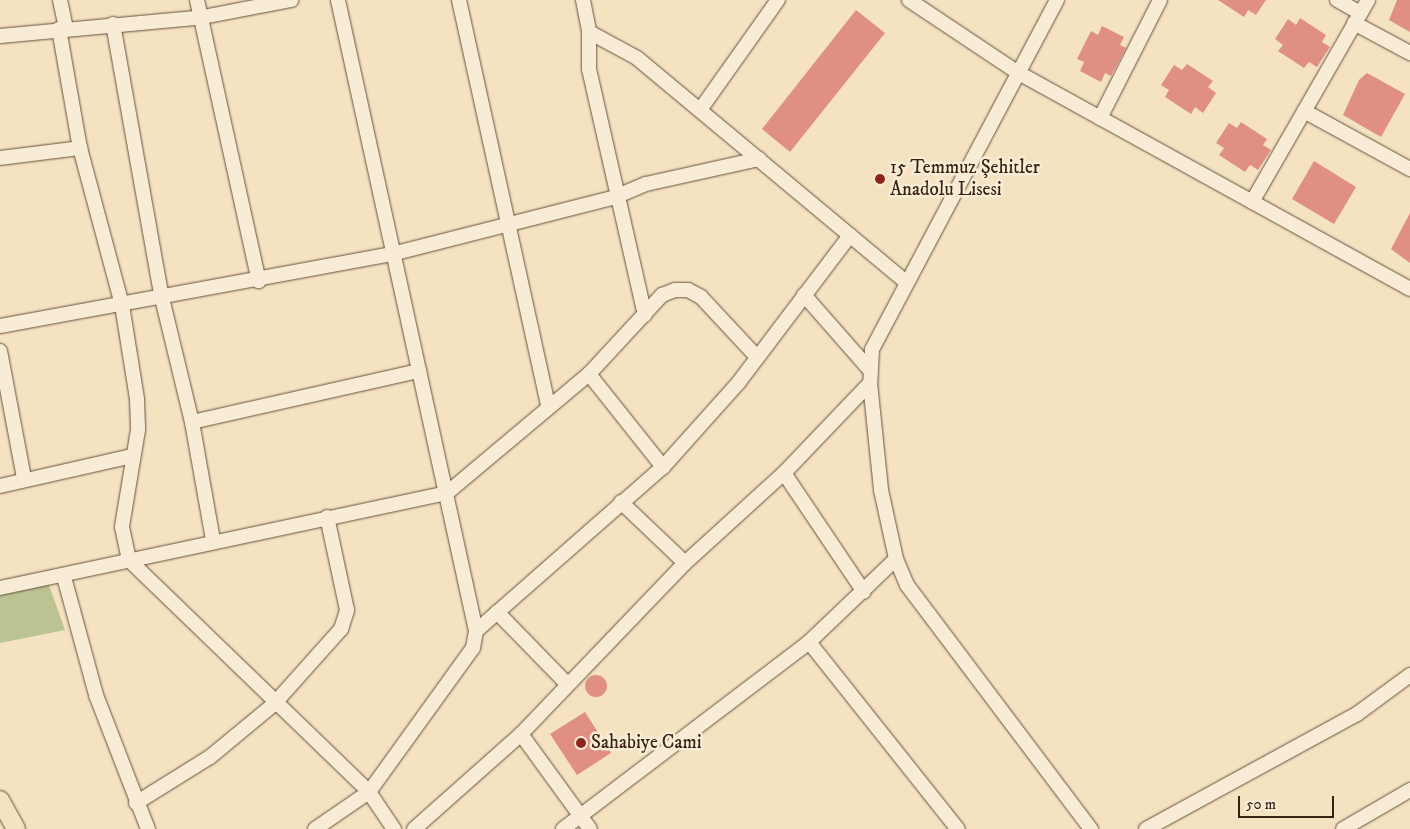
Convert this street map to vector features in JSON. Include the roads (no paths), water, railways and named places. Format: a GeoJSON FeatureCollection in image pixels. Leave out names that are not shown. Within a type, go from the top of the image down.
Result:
{"type":"FeatureCollection","features":[{"type":"Feature","properties":{"kind":"main road"},"geometry":{"type":"LineString","coordinates":[[0,800],[16,829]]}},
{"type":"Feature","properties":{"kind":"street"},"geometry":{"type":"LineString","coordinates":[[60,0],[62,29],[80,148],[122,306],[137,399],[138,430],[132,456],[122,527],[128,560],[274,704],[369,792],[394,829]]}},
{"type":"Feature","properties":{"kind":"street"},"geometry":{"type":"LineString","coordinates":[[197,0],[203,17],[259,281]]}},
{"type":"Feature","properties":{"kind":"street"},"geometry":{"type":"LineString","coordinates":[[315,829],[369,792],[472,648],[476,631],[447,493],[392,254],[338,0]]}},
{"type":"Feature","properties":{"kind":"street"},"geometry":{"type":"LineString","coordinates":[[459,0],[507,226],[548,406]]}},
{"type":"Feature","properties":{"kind":"street"},"geometry":{"type":"LineString","coordinates":[[583,0],[589,32],[589,69],[615,197],[645,315]]}},
{"type":"Feature","properties":{"kind":"street"},"geometry":{"type":"LineString","coordinates":[[700,110],[778,0]]}},
{"type":"Feature","properties":{"kind":"street"},"geometry":{"type":"LineString","coordinates":[[909,0],[1017,72],[1410,289]]}},
{"type":"Feature","properties":{"kind":"street"},"geometry":{"type":"LineString","coordinates":[[1057,0],[1017,72],[872,350],[869,368],[880,490],[896,560],[907,585],[1091,829]]}},
{"type":"Feature","properties":{"kind":"street"},"geometry":{"type":"LineString","coordinates":[[1100,118],[1160,0]]}},
{"type":"Feature","properties":{"kind":"street"},"geometry":{"type":"LineString","coordinates":[[1337,0],[1357,18],[1410,53]]}},
{"type":"Feature","properties":{"kind":"street"},"geometry":{"type":"LineString","coordinates":[[1252,202],[1368,0]]}},
{"type":"Feature","properties":{"kind":"street"},"geometry":{"type":"LineString","coordinates":[[0,36],[203,17],[285,1]]}},
{"type":"Feature","properties":{"kind":"street"},"geometry":{"type":"LineString","coordinates":[[113,24],[161,294],[192,422],[213,540]]}},
{"type":"Feature","properties":{"kind":"street"},"geometry":{"type":"LineString","coordinates":[[589,32],[637,58],[907,283]]}},
{"type":"Feature","properties":{"kind":"street"},"geometry":{"type":"LineString","coordinates":[[1304,112],[1410,169]]}},
{"type":"Feature","properties":{"kind":"street"},"geometry":{"type":"LineString","coordinates":[[0,158],[80,148]]}},
{"type":"Feature","properties":{"kind":"street"},"geometry":{"type":"LineString","coordinates":[[0,326],[122,306],[161,294],[259,281],[392,254],[615,197],[646,184],[759,160]]}},
{"type":"Feature","properties":{"kind":"street"},"geometry":{"type":"LineString","coordinates":[[476,631],[663,467],[756,357],[850,235]]}},
{"type":"Feature","properties":{"kind":"street"},"geometry":{"type":"LineString","coordinates":[[0,588],[64,577],[213,540],[447,493],[548,406],[589,374],[662,295],[688,290],[701,297],[756,357]]}},
{"type":"Feature","properties":{"kind":"street"},"geometry":{"type":"LineString","coordinates":[[804,295],[869,368]]}},
{"type":"Feature","properties":{"kind":"street"},"geometry":{"type":"LineString","coordinates":[[0,352],[24,478]]}},
{"type":"Feature","properties":{"kind":"street"},"geometry":{"type":"LineString","coordinates":[[192,422],[419,371]]}},
{"type":"Feature","properties":{"kind":"street"},"geometry":{"type":"LineString","coordinates":[[589,374],[663,467]]}},
{"type":"Feature","properties":{"kind":"street"},"geometry":{"type":"LineString","coordinates":[[414,829],[521,734],[566,683],[685,563],[784,473],[870,383]]}},
{"type":"Feature","properties":{"kind":"street"},"geometry":{"type":"LineString","coordinates":[[0,486],[24,478],[132,456]]}},
{"type":"Feature","properties":{"kind":"street"},"geometry":{"type":"LineString","coordinates":[[784,473],[864,592]]}},
{"type":"Feature","properties":{"kind":"street"},"geometry":{"type":"LineString","coordinates":[[621,502],[685,563]]}},
{"type":"Feature","properties":{"kind":"street"},"geometry":{"type":"LineString","coordinates":[[136,803],[210,757],[274,704],[341,629],[346,610],[327,517]]}},
{"type":"Feature","properties":{"kind":"street"},"geometry":{"type":"LineString","coordinates":[[563,829],[810,642],[896,560]]}},
{"type":"Feature","properties":{"kind":"street"},"geometry":{"type":"LineString","coordinates":[[64,577],[96,695],[136,803],[148,829]]}},
{"type":"Feature","properties":{"kind":"street"},"geometry":{"type":"LineString","coordinates":[[497,612],[566,683]]}},
{"type":"Feature","properties":{"kind":"street"},"geometry":{"type":"LineString","coordinates":[[810,642],[958,829]]}},
{"type":"Feature","properties":{"kind":"street"},"geometry":{"type":"LineString","coordinates":[[1146,829],[1357,714],[1410,675]]}},
{"type":"Feature","properties":{"kind":"street"},"geometry":{"type":"LineString","coordinates":[[521,734],[590,829]]}},
{"type":"Feature","properties":{"kind":"street"},"geometry":{"type":"LineString","coordinates":[[1343,829],[1410,790]]}},
{"type":"Feature","properties":{"kind":"place","name":"15 Temmuz Şehitler Anadolu Lisesi"},"geometry":{"type":"Point","coordinates":[880,179]}},
{"type":"Feature","properties":{"kind":"place","name":"Sahabiye Cami"},"geometry":{"type":"Point","coordinates":[581,743]}}]}
